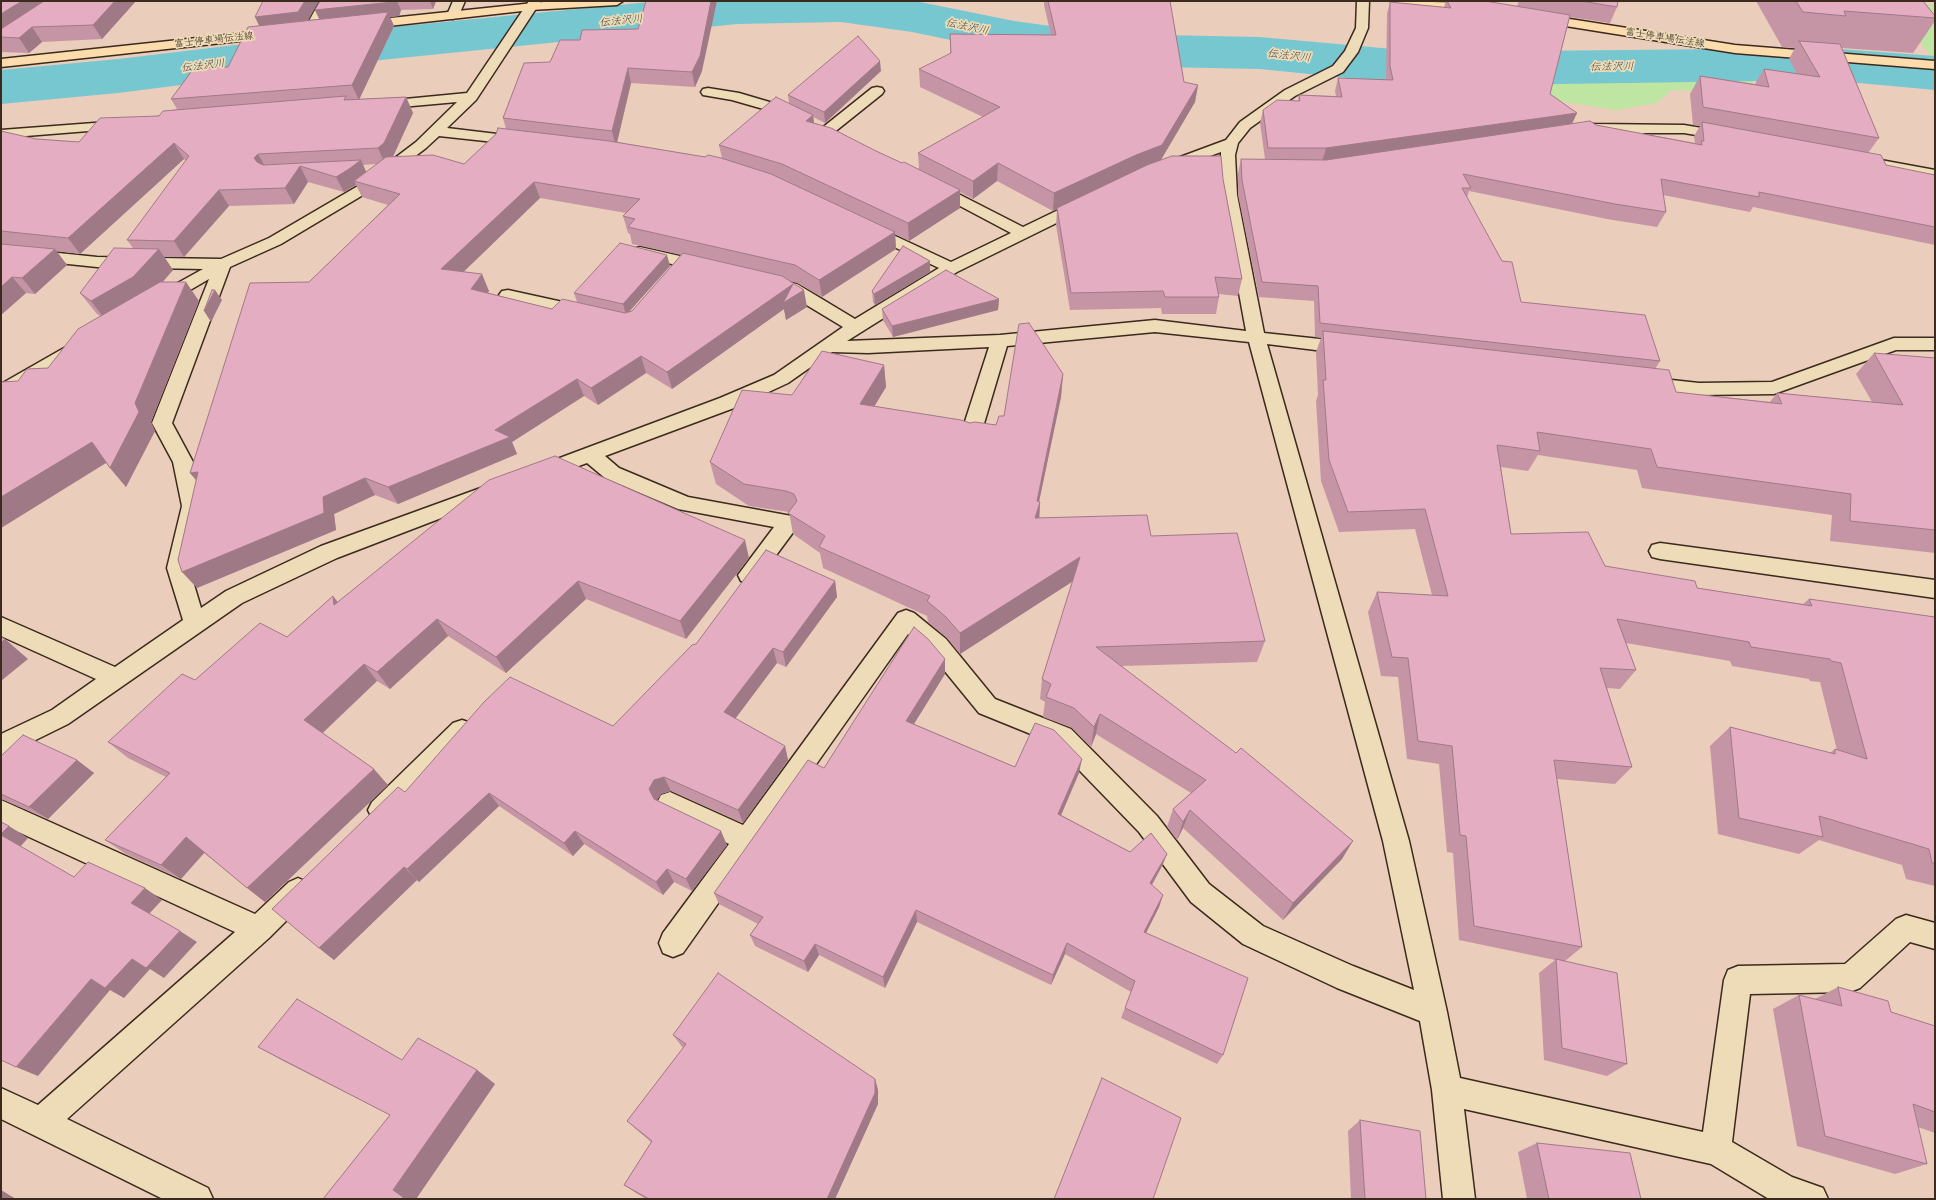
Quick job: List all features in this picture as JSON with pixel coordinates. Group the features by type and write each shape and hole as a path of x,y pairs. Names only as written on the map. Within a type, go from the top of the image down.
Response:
{"main road":[{"path":"349,26 453,15 617,1"},
{"path":"1397,1 1440,6 1482,5"},
{"name":"富士停車場伝法線","path":"1525,16 1736,49 1935,65"},
{"name":"富士停車場伝法線","path":"1,63 325,28"}],"street":[{"path":"310,30 326,1"},
{"path":"453,15 459,1"},
{"path":"1363,1 1362,28 1351,52 1338,69 1290,93 1277,102 1245,125 1232,143 1228,155 1235,167 1229,195 1256,337 1396,841 1433,1012 1447,1090 1459,1199"},
{"path":"149,306 223,264 275,241 363,189 436,131 471,97 530,8"},
{"path":"817,126 877,91"},
{"path":"708,92 734,96 788,111 841,138"},
{"path":"368,106 471,97"},
{"path":"1,134 136,124"},
{"path":"1570,131 1594,128 1684,129 1738,138"},
{"path":"436,131 537,142"},
{"path":"1153,172 1232,143"},
{"path":"1845,158 1935,174"},
{"path":"365,170 388,169"},
{"path":"918,178 1023,233"},
{"path":"1,746 60,717 234,597 329,552 727,403 781,379 855,327 951,268 1098,197"},
{"path":"855,223 951,268"},
{"path":"627,248 680,268 723,271"},
{"path":"1,252 97,262 223,264"},
{"path":"195,623 178,568 192,506 183,462 162,423 223,264"},
{"path":"761,281 791,288 855,327"},
{"path":"508,295 600,316"},
{"path":"827,346 868,347 1000,340 1155,326 1367,350"},
{"path":"970,437 1000,340"},
{"path":"1,392 88,342"},
{"path":"1628,381 1699,389 1774,388 1894,344 1935,344"},
{"path":"590,454 612,473 685,504 790,522 738,590"},
{"path":"1660,551 1935,589"},
{"path":"673,942 906,619 938,646 987,706 1062,736 1148,824 1200,893 1253,935 1347,978 1433,1012"},
{"path":"1,626 117,678"},
{"path":"362,829 481,712"},
{"path":"670,803 747,840"},
{"path":"1,812 259,929"},
{"path":"40,1123 259,929 316,873"},
{"path":"1716,1150 1738,980 1850,978 1906,928 1935,936"},
{"path":"1447,1090 1716,1150 1785,1191 1812,1199"},
{"path":"1,1103 197,1199"}],"green space":[{"path":"1889,1 1935,5 1935,59 1933,59"},
{"path":"1656,55 1748,66 1754,87 1735,93 1672,90 1657,103 1616,110 1554,100 1518,84 1532,64"}],"building":[{"path":"1,1 22,1 1,14"},
{"path":"44,1 115,1 93,25 32,27 19,38 1,37 1,29"},
{"path":"263,1 305,1 298,12 255,17"},
{"path":"320,1 394,1 315,10"},
{"path":"646,1 711,1 700,56 692,72 628,68 612,131 503,118 524,63 550,62 560,40 580,40 582,30 638,29"},
{"path":"1048,1 1170,1 1184,82 1198,85 1162,145 1136,155 1054,193 998,163 973,181 918,153 1000,107 919,69 951,53 950,34 1056,35"},
{"path":"1447,1 1485,1 1570,15 1550,94 1577,113 1326,148 1268,148 1263,110 1277,100 1300,101 1299,95 1342,97 1338,78 1393,80 1390,66 1390,2 1451,8"},
{"path":"1581,1 1618,1 1617,7"},
{"path":"1796,1 1923,1 1935,18 1844,11 1846,16 1803,12"},
{"path":"388,12 352,85 171,99 194,68 228,67 248,27"},
{"path":"858,36 880,61 824,112 788,95"},
{"path":"1799,41 1840,44 1879,138 1703,107 1700,76 1769,87 1764,69 1820,77"},
{"path":"346,96 344,100 406,97 384,143 378,148 258,154 254,158 257,162 263,165 361,160 336,177 300,166 285,188 219,190 174,241 127,240 189,156 174,143 68,238 1,231 1,131 36,139 79,142 100,118 159,116 163,111"},
{"path":"776,97 813,115 806,121 831,128 874,150 902,163 904,162 960,190 908,223 782,164 719,145"},
{"path":"1590,121 1596,125 1702,145 1701,141 1704,141 1702,122 1881,155 1886,165 1935,175 1935,227 1759,192 1759,197 1661,179 1666,212 1615,204 1463,174 1471,188 1462,188 1502,261 1512,262 1521,302 1645,315 1660,361 1320,323 1318,286 1262,282 1242,180 1241,159 1326,160"},
{"path":"498,128 609,141 705,157 708,155 721,158 771,174 895,232 819,280 795,265 628,227 635,219 623,216 640,199 534,182 441,269 482,274 471,289 552,309 562,299 625,313 632,311 683,253 782,276 804,290 783,303 793,284 667,372 641,356 591,388 577,379 495,430 510,437 388,487 365,478 323,497 324,513 182,572 178,560 198,472 190,473 250,283 309,282 400,194 354,181 386,157 433,155 464,164 496,134"},
{"path":"1172,156 1221,156 1223,179 1242,279 1215,277 1219,297 1165,297 1163,291 1071,293 1057,208 1147,165"},
{"path":"620,243 667,255 623,304 574,293"},
{"path":"1,244 55,249 22,278 12,277 1,287"},
{"path":"903,246 930,261 874,294 872,291"},
{"path":"114,248 159,249 133,277 91,301 80,293"},
{"path":"946,270 999,299 892,326 882,309"},
{"path":"160,282 186,282 135,403 139,412 110,468 92,442 1,497 1,382 18,381 27,369 48,368 78,329"},
{"path":"212,290 215,290 204,311"},
{"path":"1029,323 1063,374 1037,501 1040,502 1035,518 1147,515 1151,536 1237,533 1265,641 1096,647 1236,753 1241,748 1353,841 1293,903 1190,810 1183,822 1173,809 1206,780 1100,714 1094,727 1074,708 1046,697 1051,684 1042,679 1080,557 960,633 946,617 927,601 930,596 819,547 825,536 788,513 797,501 794,494 786,491 744,484 710,462 742,390 792,395 822,351 884,365 860,404 961,420 970,423 975,422 996,425 999,416 1004,416 1019,324"},
{"path":"1323,331 1669,370 1676,392 1782,404 1777,393 1903,405 1874,353 1935,358 1935,530 1850,521 1851,494 1657,467 1651,449 1537,432 1540,451 1497,445 1511,534 1588,532 1605,566 1695,581 1697,588 1812,606 1809,599 1935,617 1935,863 1932,863 1929,849 1819,816 1823,837 1739,818 1730,727 1835,754 1835,749 1867,759 1841,663 1831,661 1830,659 1751,647 1749,642 1617,619 1636,670 1600,668 1632,767 1554,760 1582,947 1474,926 1466,836 1460,835 1452,746 1418,741 1408,658 1392,657 1377,592 1448,596 1425,509 1348,512 1329,460 1323,380 1326,380"},
{"path":"555,456 745,540 680,621 578,581 496,657 437,619 377,672 364,664 304,720 374,769 247,888 186,837 161,865 105,840 170,773 108,742 182,674 195,680 260,623 287,637 333,596 334,605 489,480"},
{"path":"766,550 835,581 783,652 773,648 724,712 785,746 738,810 664,777 654,780 649,789 654,799 721,831 686,879 667,869 656,882 575,831 564,843 489,793 407,869 404,867 319,948 272,909 398,787 405,792 484,702 510,677 613,726 692,645 696,644"},
{"path":"914,627 928,639 945,659 906,721 1015,767 1035,723 1054,730 1082,759 1058,814 1130,852 1151,833 1167,854 1150,883 1163,895 1144,932 1248,978 1223,1055 1125,1008 1135,981 1067,943 1053,975 916,910 883,977 815,944 804,961 750,935 763,917 714,893 808,760 824,768"},
{"path":"1,637 5,639 1,643"},
{"path":"23,735 77,760 29,807 1,794 1,756"},
{"path":"1,822 9,826 1,834"},
{"path":"1,835 74,877 88,862 145,888 131,903 180,931 146,968 132,959 105,988 91,979 16,1067 1,1060"},
{"path":"1556,959 1617,973 1627,1064 1562,1048"},
{"path":"718,973 875,1079 875,1093 827,1199 649,1199 624,1185 652,1141 627,1121 686,1044 673,1035"},
{"path":"1838,987 1888,1001 1891,1012 1935,1026 1935,1112 1913,1104 1927,1164 1825,1136 1799,995 1842,1006"},
{"path":"297,999 402,1060 418,1038 477,1070 393,1190 403,1197 402,1199 323,1199 390,1115 258,1047"},
{"path":"1102,1078 1181,1118 1153,1199 1054,1199"},
{"path":"1360,1120 1420,1131 1426,1199 1365,1199"},
{"path":"1537,1143 1630,1153 1641,1199 1549,1199"}],"waterway":[{"name":"伝法沢川","path":"1,87 118,76 361,46 737,9 841,7 912,16 1014,37 1110,50 1260,53 1426,69 1826,64 1935,73"}]}
